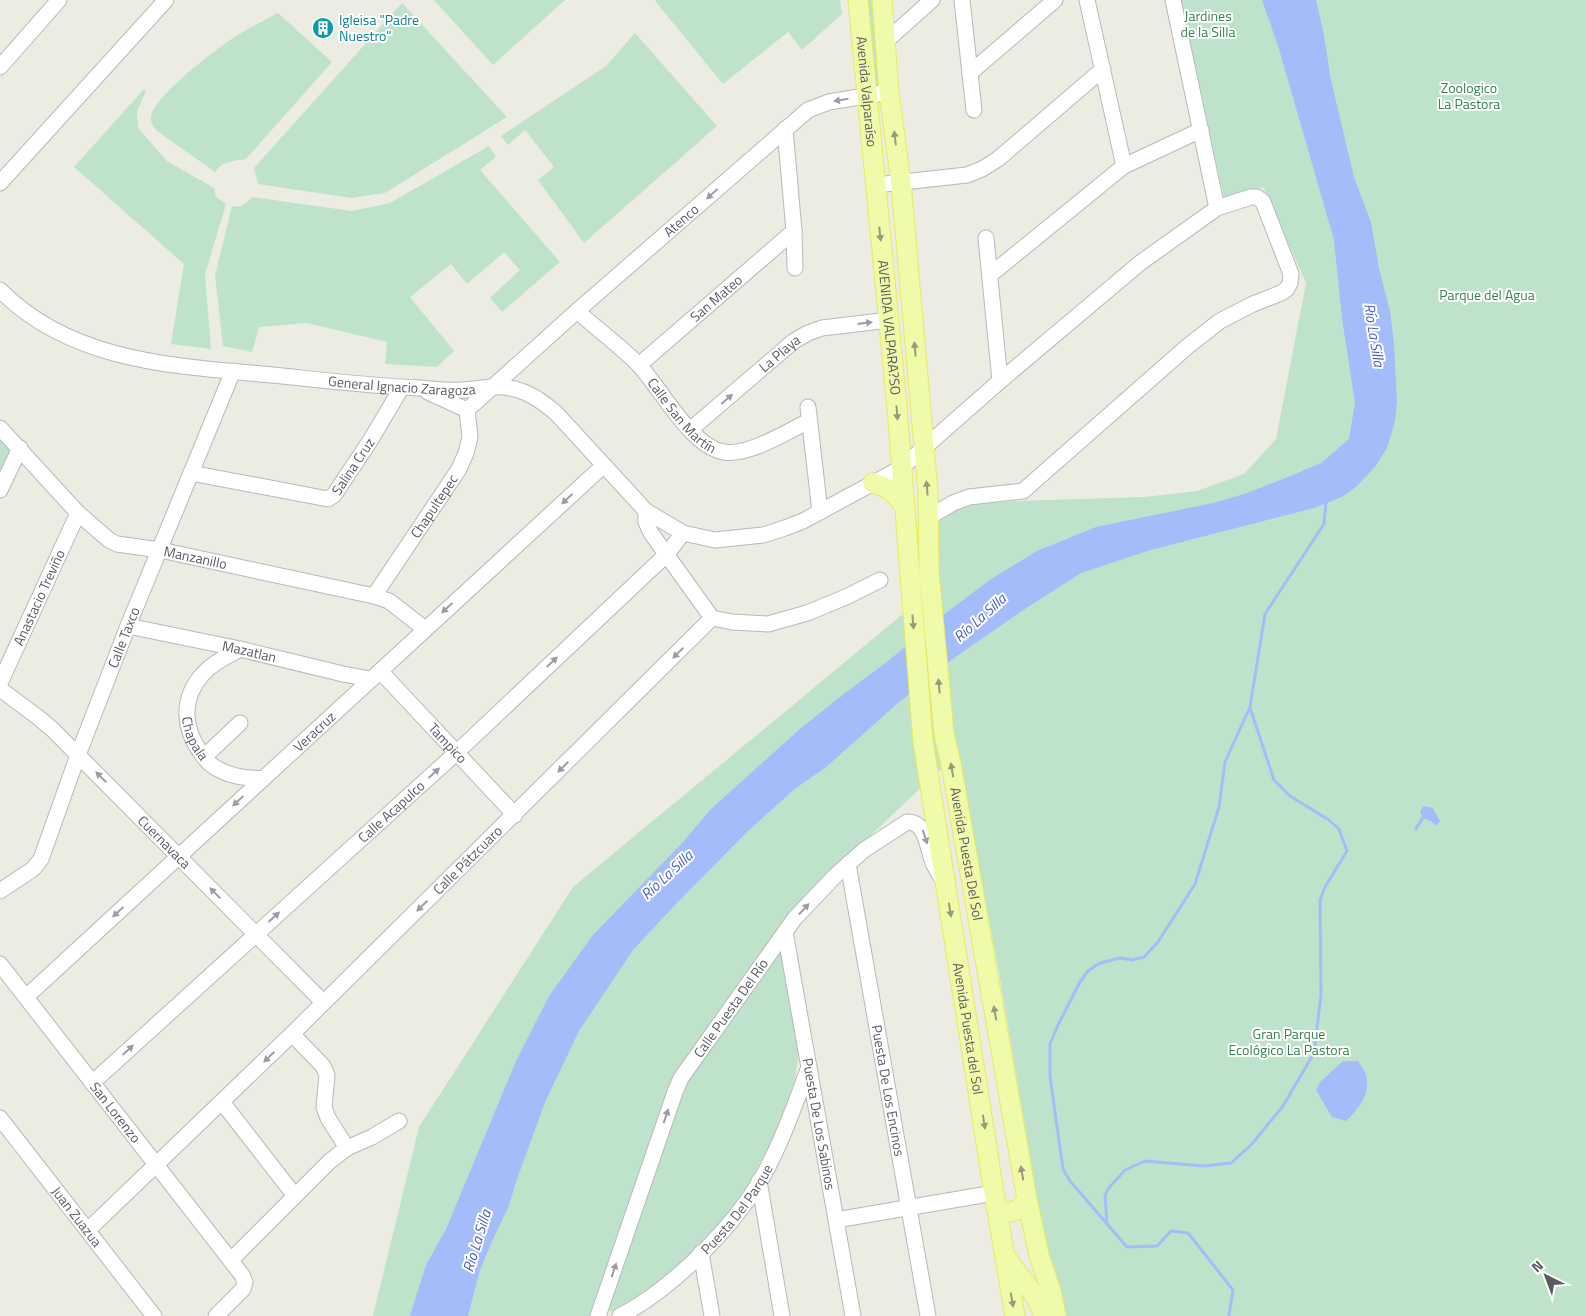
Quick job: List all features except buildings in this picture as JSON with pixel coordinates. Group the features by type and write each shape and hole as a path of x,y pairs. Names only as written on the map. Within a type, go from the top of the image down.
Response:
{"main road":[{"name":"Avenida Valparaíso","path":"858,0 876,185"},
{"name":"Avenida Valparaíso","path":"882,0 889,92 901,183"},
{"name":"AVENIDA VALPARA?SO","path":"901,183 923,450"},
{"name":"AVENIDA VALPARA?SO","path":"876,185 901,468"},
{"name":"Avenida Puesta Del Sol","path":"923,450 929,517 929,572 944,734 951,764 1027,1199 1039,1256"},
{"path":"901,468 903,504"},
{"path":"873,483 885,486 893,491 903,504"},
{"name":"Avenida Puesta del Sol","path":"903,504 922,741 1015,1316"},
{"path":"988,1151 999,1145 1010,1145 1018,1148"},
{"path":"996,1201 1004,1212 1015,1211 1027,1199"},
{"path":"1004,1256 1036,1307 1044,1316"},
{"path":"1036,1307 1039,1256"},
{"path":"1039,1256 1051,1291 1056,1316"}],"street":[{"path":"0,67 60,0"},
{"path":"1,181 166,0"},
{"path":"884,42 932,0"},
{"path":"962,0 974,110"},
{"path":"970,73 1055,0"},
{"path":"1087,0 1124,166"},
{"path":"1173,0 1217,208"},
{"path":"876,185 967,175 982,169 998,159 1103,69"},
{"name":"Atenco","path":"493,387 577,311 808,110 829,102 889,92"},
{"path":"785,129 794,231 795,268"},
{"path":"990,275 1124,166 1201,130"},
{"path":"646,510 683,533 715,540 763,535 785,528 820,512 901,468 1000,380 1140,263 1217,208 1251,197 1263,202 1290,274 1290,283 1287,289 1281,294 1253,304 1220,321 1188,346 1023,491 970,497 953,503 929,517"},
{"name":"San Mateo","path":"639,364 794,231"},
{"path":"986,238 1000,380"},
{"name":"General Ignacio Zaragoza","path":"0,290 37,320 66,336 122,356 172,365 402,387 461,390 493,387 514,388 527,392 541,400 556,413 603,466 646,510 648,528 712,618"},
{"name":"Calle San Martín","path":"577,311 639,364 690,430 702,442 715,450 735,452 756,447 808,414 820,512"},
{"name":"La Playa","path":"690,430 794,341 808,333 822,328 889,320"},
{"name":"Calle Taxco","path":"0,891 25,875 39,862 128,626 233,371"},
{"name":"Salina Cruz","path":"191,474 328,499 334,495 370,441 402,387"},
{"path":"420,388 467,410 493,387"},
{"name":"Chapultepec","path":"374,596 459,469 470,437 467,410"},
{"name":"Manzanillo","path":"0,428 78,513 109,540 117,544 160,550 374,596 390,601 425,629"},
{"path":"0,490 20,448"},
{"name":"Veracruz","path":"26,998 603,466"},
{"name":"Anastacio Treviño","path":"0,683 78,513"},
{"name":"Calle Acapulco","path":"92,1083 456,753 667,554 683,533"},
{"path":"712,618 732,622 768,624 807,613 880,580"},
{"name":"Calle Pátzcuaro","path":"88,1230 292,1034 712,618"},
{"name":"Mazatlan","path":"128,626 240,649 342,674 375,675"},
{"name":"Chapala","path":"240,649 212,665 200,676 192,690 187,708 188,729 195,745 215,768 230,775 263,778"},
{"name":"Tampico","path":"375,675 456,753 515,815"},
{"name":"Cuernavaca","path":"0,689 39,718 78,755 323,1002"},
{"path":"204,756 240,724"},
{"name":"Calle Puesta Del Río","path":"598,1316 678,1084 795,918 848,864 903,823 912,821 922,828 933,864 946,884"},
{"name":"Puesta De Los Encinos","path":"848,864 928,1316"},
{"name":"Puesta De Los Sabinos","path":"785,932 853,1316"},
{"name":"San Lorenzo","path":"0,964 232,1260 244,1279 245,1286 216,1316"},
{"path":"292,1034 324,1066 327,1075 324,1107 328,1118 347,1148"},
{"name":"Puesta Del Parque","path":"620,1316 644,1308 732,1220 759,1181 780,1140 809,1067"},
{"path":"222,1102 295,1196"},
{"name":"Juan Zuazua","path":"0,1118 154,1316"},
{"path":"232,1260 330,1161 347,1148 372,1137 399,1121"},
{"path":"759,1181 782,1316"},
{"path":"836,1220 909,1207 996,1201"},
{"path":"701,1253 712,1316"}],"green space":[{"path":"434,0 565,0 493,65"},
{"path":"656,0 840,0 842,14 802,50 788,32 723,84"},
{"path":"860,0 874,0 883,86 874,90"},
{"name":"Gran Parque Ecológico La Pastora","path":"1181,0 1586,0 1586,1316 1062,1316 1036,1193 999,973 958,753 805,897 678,1081 592,1316 373,1316 419,1127 573,887 903,614 940,590 935,522 963,505 1015,501 1145,497 1197,491 1244,474 1276,439 1306,283 1263,187 1225,202"},
{"path":"402,3 507,117 385,193 351,198 258,184 254,168"},
{"path":"278,13 332,62 246,159 225,164 215,172 157,131 151,121 153,112 169,90 208,56 239,34"},
{"path":"635,33 717,126 584,243 538,180 554,167 525,130 508,145 501,136 606,66"},
{"path":"144,89 146,91 137,111 138,128 167,161 214,188 216,197 226,204 205,275 211,349 171,344 184,264 74,167"},
{"path":"489,146 496,157 480,170 560,262 502,312 490,298 520,270 504,252 467,284 451,264 410,297 454,351 437,367 385,364 387,342 307,323 259,327 252,352 223,346 215,276 232,206 241,206 253,197 352,211 390,203"},
{"path":"0,440 10,450 0,473"},
{"path":"776,953 783,954 799,1053 795,1079 778,1128 750,1182 722,1221 658,1283 611,1312 608,1308 684,1084"}],"water":[{"name":"Río La Silla","path":"1262,0 1316,0 1331,80 1354,177 1371,222 1379,268 1390,311 1397,401 1395,421 1387,448 1375,467 1356,487 1342,497 1314,508 1151,550 1081,573 947,663 897,704 825,768 796,788 748,831 633,950 579,1031 546,1100 508,1208 480,1270 468,1316 410,1316 426,1265 446,1229 516,1061 549,996 593,935 683,842 711,809 801,728 887,662 942,616 991,579 1037,551 1096,527 1213,503 1244,494 1321,463 1349,439 1355,403 1342,319 1334,240 1279,49"},
{"path":"1423,806 1433,808 1440,821 1436,826 1431,821 1424,819 1416,831 1414,829 1422,816 1420,811"},
{"path":"1343,1061 1358,1061 1365,1073 1367,1082 1363,1100 1346,1121 1332,1117 1316,1090 1320,1082"}],"waterway":[{"path":"1229,1316 1233,1290 1188,1233 1171,1231 1157,1246 1127,1247 1070,1181 1063,1169 1050,1076 1050,1044 1080,982 1088,971 1098,964 1108,961 1120,958 1132,960 1144,957 1158,942 1195,884 1219,807 1225,762 1250,707 1265,614 1324,524 1326,501"},
{"path":"1107,1223 1105,1196 1108,1189 1125,1170 1145,1161 1204,1166 1231,1163 1251,1145 1283,1106 1314,1053 1321,995 1320,900 1325,887 1347,851 1339,829 1329,820 1290,796 1274,780 1250,708"}],"place":[{"name":"Igleisa \"Padre Nuestro\"","path":"323,28"}],"park label":[{"name":"Jardines de la Silla","path":"1208,24"},
{"name":"Zoologico La Pastora","path":"1469,96"},
{"name":"Parque del Agua","path":"1487,295"}]}
